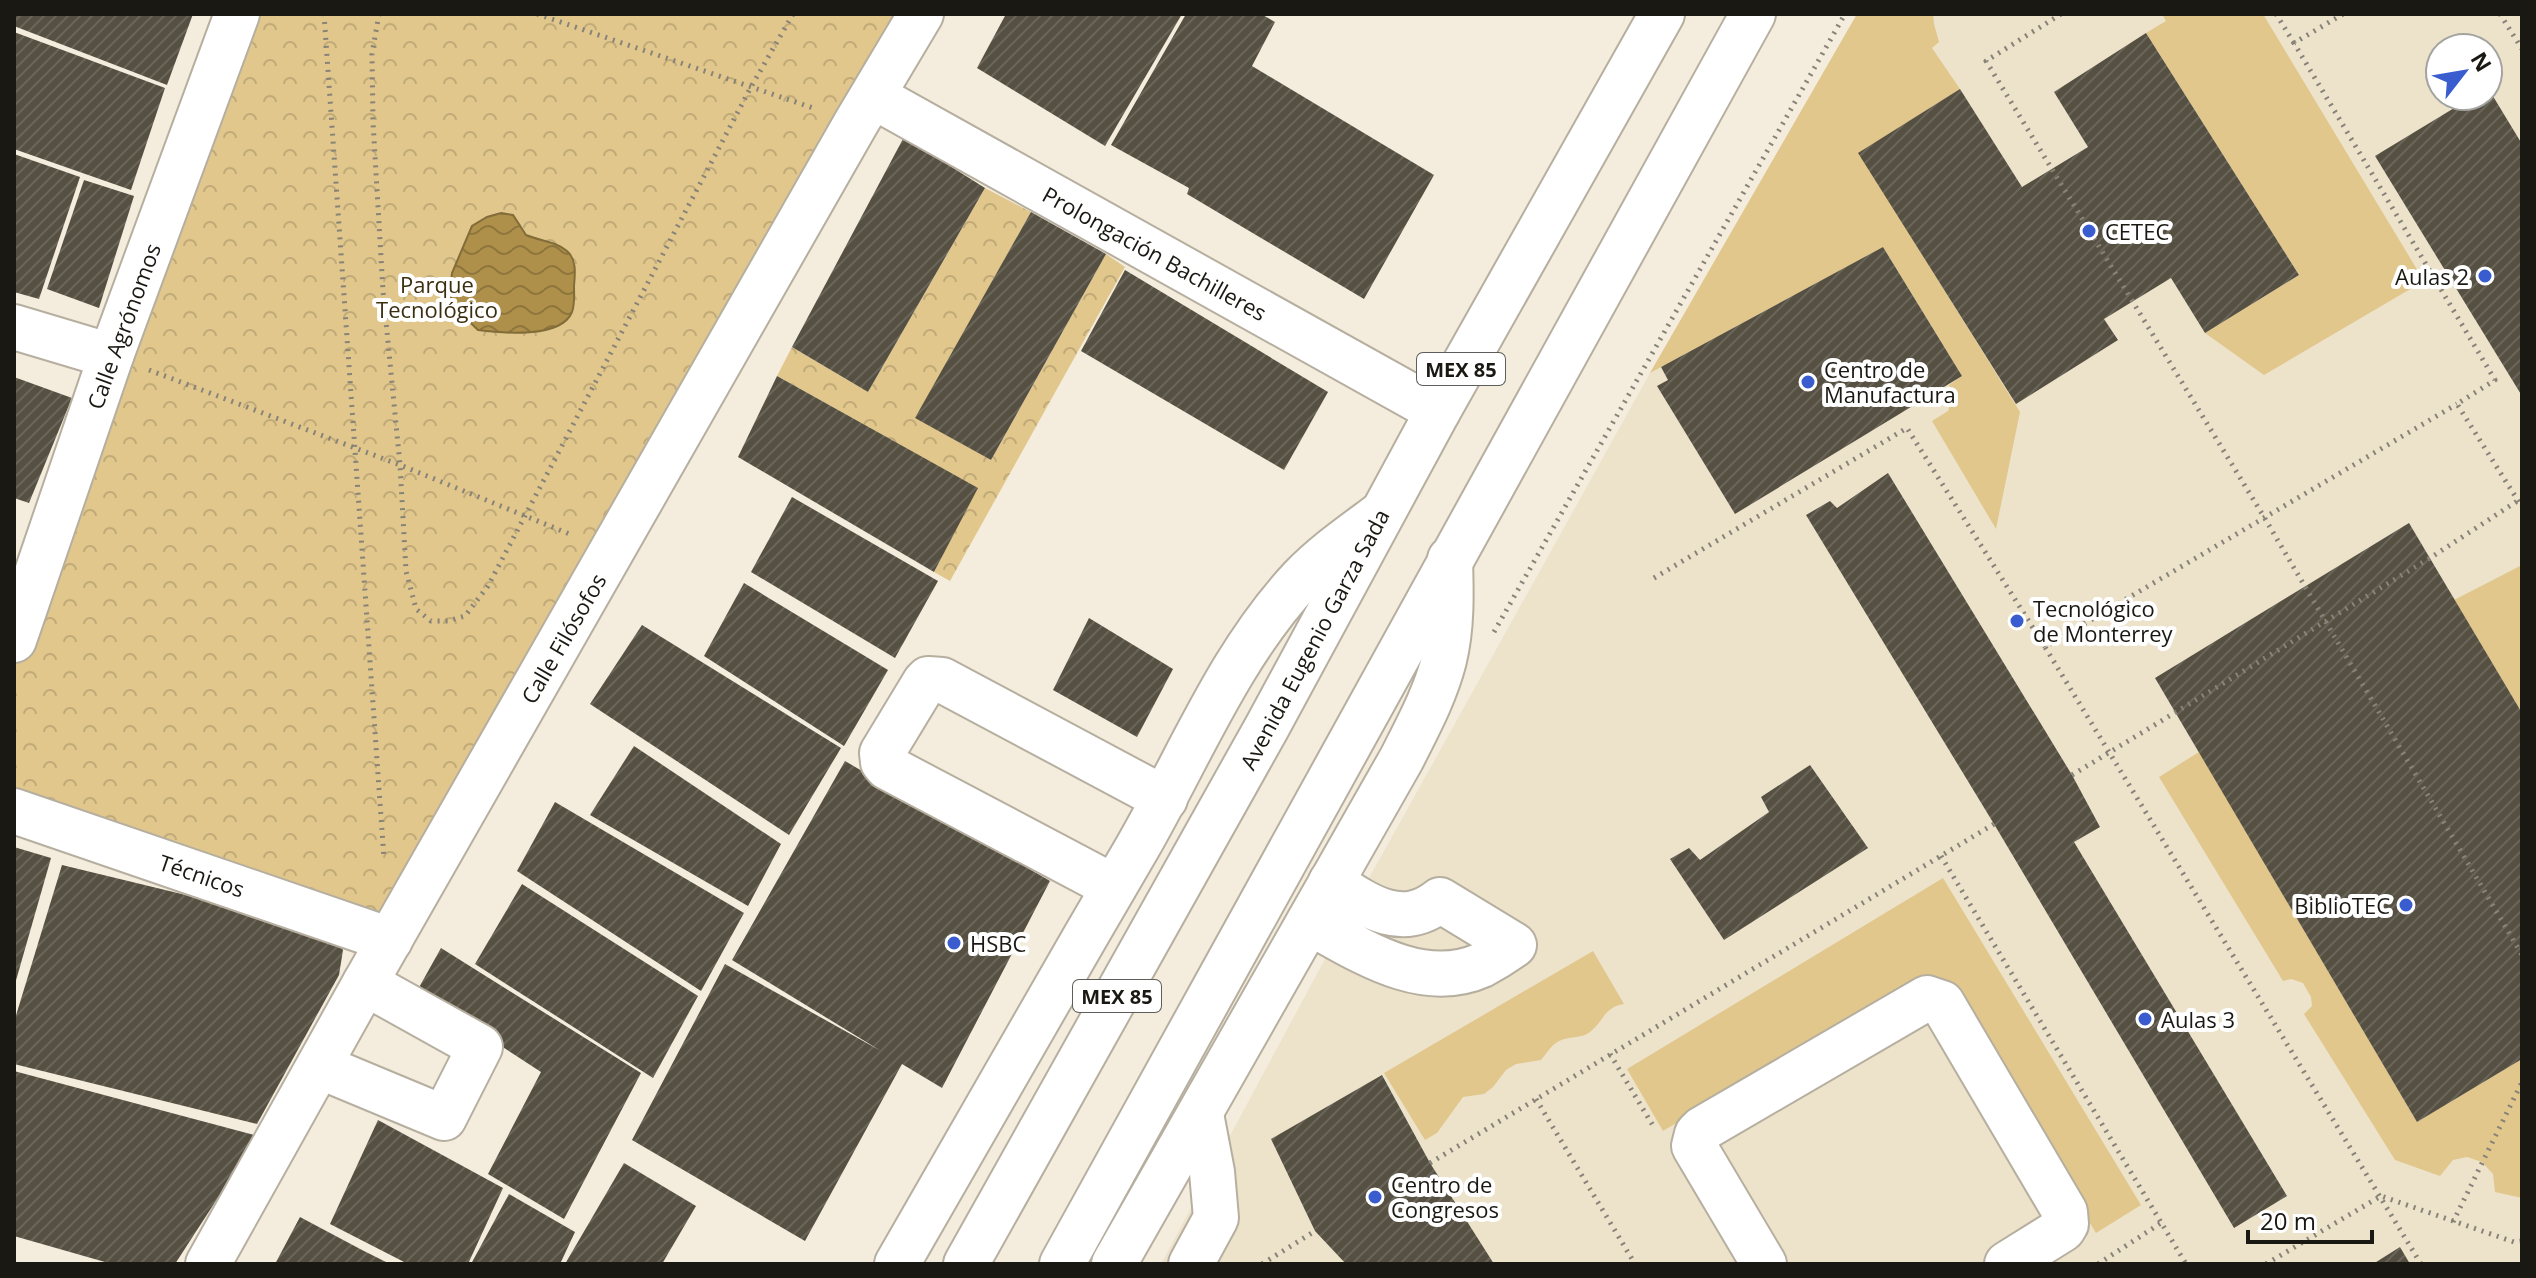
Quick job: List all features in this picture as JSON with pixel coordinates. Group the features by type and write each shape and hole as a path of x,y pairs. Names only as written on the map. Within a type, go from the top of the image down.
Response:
{"main road":[{"name":"Calle Agrónomos","path":"14,640 111,356 237,14"},
{"name":"Calle Filósofos","path":"208,1264 365,983 921,14"},
{"name":"Avenida Eugenio Garza Sada","path":"966,1264 1267,727 1438,411 1662,14"},
{"path":"1062,1264 1336,773 1450,559 1754,16"},
{"name":"Prolongación Bachilleres","path":"864,110 1438,411"},
{"path":"14,327 111,356"},
{"path":"897,1264 1165,799 1229,679 1269,616 1303,577 1381,514"},
{"path":"1114,1264 1402,758 1431,699 1449,629 1450,559"},
{"path":"1114,887 887,767 881,758 882,753 925,682 928,679 942,680 1165,799"},
{"name":"Técnicos","path":"14,811 390,940"},
{"path":"1309,922 1383,962 1435,973 1468,970 1514,945 1440,900 1428,910 1412,915 1396,914 1365,905 1331,882"},
{"path":"319,1066 444,1118 480,1047 365,983"},
{"path":"1764,1264 1694,1146 1697,1134 1931,997 1942,1003 2065,1212 2063,1229 2007,1264"},
{"path":"1191,1264 1216,1218 1212,1172 1201,1114"}],"path":[{"path":"324,14 384,861"},
{"path":"379,14 372,54 373,122 383,291 400,465 406,571 416,609 431,621 448,621 465,616 488,586 751,87 793,14"},
{"path":"537,14 751,87 864,110"},
{"path":"2061,14 1986,61 2264,517 2522,955"},
{"path":"2045,647 2495,380 2276,14"},
{"path":"2294,43 2343,14"},
{"path":"2500,14 2522,49"},
{"path":"111,356 400,465 613,550"},
{"path":"2072,775 2521,502 2457,404"},
{"path":"1654,578 1907,428 2045,647 2420,1261 2409,1264"},
{"path":"1430,1163 1994,824"},
{"path":"1941,856 2186,1264"},
{"path":"2453,1222 2522,1082"},
{"path":"1536,1099 1635,1264"},
{"path":"2381,1196 2514,1242 2522,1241"},
{"path":"2266,1264 2381,1196"},
{"path":"2098,1264 2161,1223"},
{"path":"1262,1264 1315,1231"}],"shaded area":[{"name":"Tecnológico de Monterrey","path":"1857,14 2522,14 2522,1264 1161,1264 1354,905 1650,373"}],"green space":[{"name":"Parque Tecnológico","path":"241,14 921,14 383,937 14,810 14,660"},
{"path":"1857,14 1933,14 1939,42 1932,48 1960,89 1859,153 2020,412 1996,529 1932,421 1948,411 1953,394 1949,385 1962,376 1883,247 1650,373"},
{"path":"2162,14 2263,14 2424,281 2264,375 2205,333 2299,275 2146,33 2166,21"},
{"path":"985,188 1031,212 916,418 991,460 1106,254 1125,267 950,581 934,572 977,488 777,376 792,347 868,392"},
{"path":"2522,565 2522,713 2454,600"},
{"path":"2199,752 2417,1122 2522,1059 2522,1198 2495,1192 2493,1174 2482,1162 2467,1157 2453,1160 2440,1176 2395,1160 2304,1014 2312,1006 2303,983 2291,979 2283,981 2159,777"},
{"path":"1943,878 2141,1205 2096,1233 1952,992 1912,982 1663,1131 1627,1069"},
{"path":"1593,951 1624,1004 1608,1011 1586,1034 1556,1043 1541,1060 1516,1064 1506,1070 1484,1094 1463,1097 1437,1133 1425,1140 1384,1073"}],"water":[{"path":"501,213 513,215 526,235 567,251 574,263 573,309 566,321 556,327 530,332 478,330 452,305 452,273 472,226"}],"building":[{"path":"14,14 193,14 167,85 14,26"},
{"path":"1006,14 1182,14 1105,146 977,68"},
{"path":"1186,14 1261,14 1275,22 1252,66 1434,175 1364,299 1187,194 1189,188 1111,145"},
{"path":"14,32 165,88 131,190 14,149"},
{"name":"CETEC","path":"2146,33 2299,275 2205,333 2171,278 2104,319 2118,340 2016,404 1858,153 1960,89 2022,187 2088,147 2054,92"},
{"name":"Aulas 2","path":"2448,112 2503,112 2522,144 2522,396 2375,156"},
{"path":"904,137 985,188 868,392 792,347"},
{"path":"14,154 80,177 39,299 14,292"},
{"path":"84,180 134,196 99,308 47,289"},
{"path":"1031,212 1106,254 991,460 915,418"},
{"name":"Centro de Manufactura","path":"1883,247 1962,376 1735,514 1657,386 1668,380 1661,367"},
{"path":"1125,270 1328,392 1284,470 1081,351"},
{"path":"777,376 978,488 934,572 738,457"},
{"path":"14,377 72,398 29,503 14,498"},
{"name":"Aulas 3","path":"1888,473 2072,775 2100,827 2074,842 2287,1196 2234,1228 1806,515 1830,501 1837,508"},
{"path":"792,497 938,581 895,658 751,572"},
{"name":"BiblioTEC","path":"2409,523 2522,713 2522,1059 2417,1122 2155,678"},
{"path":"744,583 888,670 844,746 704,656"},
{"path":"1089,618 1173,669 1137,737 1053,690"},
{"path":"642,625 841,748 789,835 590,704"},
{"path":"634,746 781,844 748,906 590,815"},
{"path":"845,761 1050,881 942,1088 902,1064 805,1241 632,1140 725,964 881,1051 732,960"},
{"path":"1810,765 1868,848 1724,940 1670,859 1689,848 1700,860 1769,812 1761,797"},
{"path":"555,802 744,913 701,991 517,871"},
{"path":"14,847 51,858 15,984 14,984"},
{"path":"62,865 326,929 343,950 339,975 257,1124 14,1064 14,1022"},
{"path":"522,884 698,996 653,1078 475,964"},
{"path":"441,948 641,1073 564,1219 488,1174 541,1072 417,991"},
{"path":"14,1071 258,1136 175,1264 112,1264 14,1236"},
{"name":"Centro de Congresos","path":"1382,1075 1430,1163 1494,1264 1346,1264 1315,1231 1271,1139"},
{"path":"378,1120 503,1188 468,1264 408,1264 330,1224"},
{"path":"624,1163 696,1206 662,1264 565,1264"},
{"path":"509,1194 575,1232 560,1264 471,1264"},
{"path":"300,1217 362,1250 390,1264 275,1264"},
{"path":"2400,1247 2410,1264 2373,1264"}],"place":[{"name":"CETEC","path":"2089,231"},
{"name":"Aulas 2","path":"2485,276"},
{"name":"Centro de Manufactura","path":"1808,382"},
{"name":"Tecnológico de Monterrey","path":"2017,621"},
{"name":"BiblioTEC","path":"2406,905"},
{"name":"HSBC","path":"954,943"},
{"name":"Aulas 3","path":"2145,1019"},
{"name":"Centro de Congresos","path":"1375,1197"}]}
